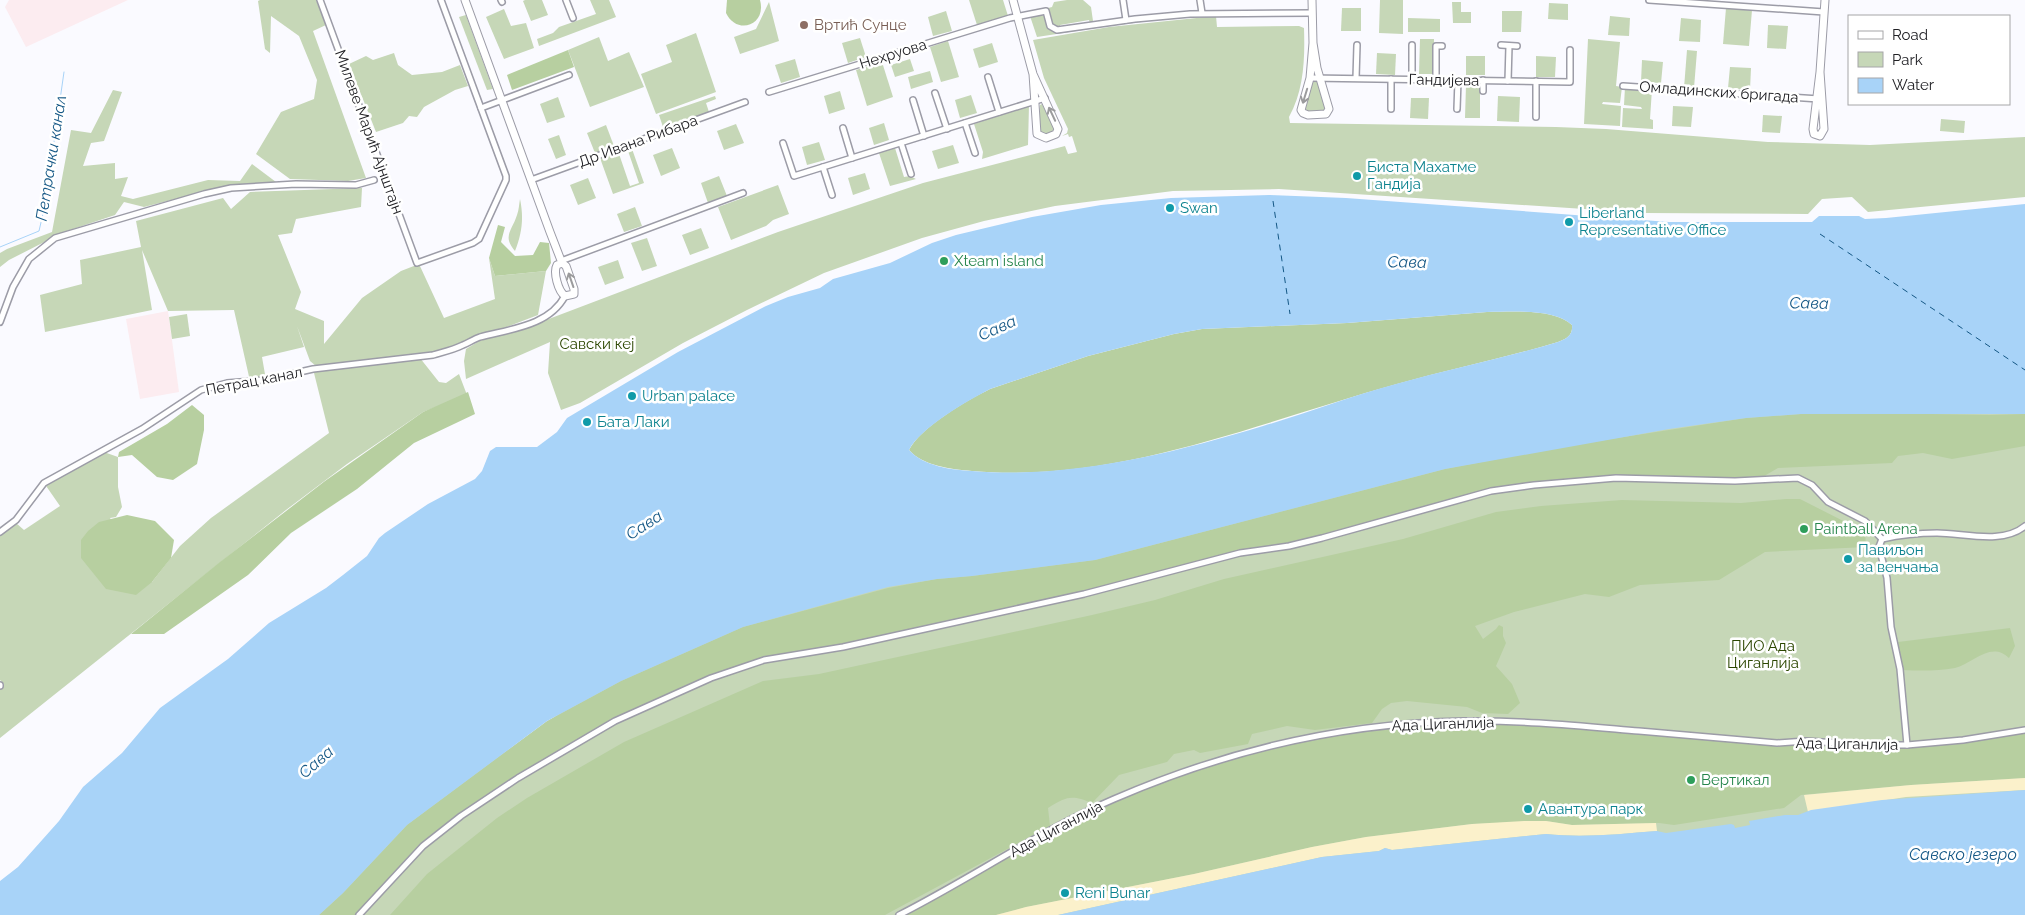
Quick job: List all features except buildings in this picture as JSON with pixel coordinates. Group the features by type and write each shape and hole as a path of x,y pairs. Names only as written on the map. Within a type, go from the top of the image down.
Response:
{"street":[{"name":"Милеве Марић Ајнштајн","path":"320,0 418,263 476,241 481,236 505,184 506,176 481,108"},
{"path":"441,0 481,108 569,75"},
{"path":"465,0 561,262 566,266 574,289 572,296 564,296 560,290 555,269 561,262 743,193"},
{"path":"566,0 573,18"},
{"path":"1013,0 1033,74 1037,134 1046,138 1056,134 1058,129 1033,74"},
{"path":"1123,0 1126,20"},
{"path":"1200,0 1202,14 1312,13"},
{"path":"1312,0 1313,43 1310,78 1301,110 1308,115 1326,114 1329,109 1319,78 1313,43"},
{"path":"1650,0 1824,12"},
{"name":"Омладинских бригада","path":"1623,86 1819,99 1825,0"},
{"name":"Нехруова","path":"769,92 1018,16 1046,11 1050,26 1057,30 1126,20 1202,14"},
{"path":"1356,78 1357,45"},
{"path":"1412,45 1412,79"},
{"path":"1436,80 1436,46 1442,46"},
{"path":"1501,46 1517,46"},
{"path":"1508,46 1508,81"},
{"name":"Гандијева","path":"1310,78 1570,82 1570,50"},
{"path":"988,77 999,112"},
{"path":"1391,109 1392,79"},
{"path":"1457,109 1458,80"},
{"path":"1483,80 1483,91"},
{"path":"1536,81 1536,117"},
{"path":"935,93 947,128"},
{"path":"783,143 794,176 1045,98"},
{"path":"913,100 924,136"},
{"name":"Др Ивана Рибара","path":"531,180 744,102"},
{"path":"965,122 975,153"},
{"path":"843,128 852,158"},
{"path":"901,143 911,174"},
{"path":"824,167 832,195"},
{"path":"0,322 13,287 29,260 55,238 230,188 296,184 356,184 374,180"},
{"name":"Петрац канал","path":"0,532 16,520 44,484 142,429 201,390 227,383 264,380 336,366 420,358 478,338 505,332 538,321 555,310 564,296"},
{"path":"359,915 423,846 461,816 518,778 615,721 711,678 764,660 843,647 1084,594 1240,553 1289,546 1314,540 1491,491 1534,485 1616,478 1735,481 1798,478 1806,480 1828,502 1865,521 1882,539"},
{"path":"1882,539 1938,533 1996,536 2010,534 2025,526"},
{"path":"1882,539 1879,547 1887,578 1890,626 1899,663 1907,745"},
{"name":"Ада Циганлија","path":"899,915 987,867 1068,819 1117,797 1201,765 1270,744 1324,735 1420,723 1521,722 1777,743 1806,741 1907,745 1963,740 2025,730"}],"shaded area":[{"path":"9,0 128,0 26,47 5,7"},
{"path":"168,311 179,392 140,399 126,319"}],"green space":[{"path":"316,0 326,25 313,31 366,178 348,181 290,179 256,154 281,112 314,99 317,80 299,36 271,16 270,53 265,49 258,1"},
{"path":"542,0 548,15 531,21 523,1"},
{"path":"590,0 609,0 616,17 539,46 537,39 553,33 559,27 596,14"},
{"path":"727,0 760,0 761,9 759,16 750,24 743,26 737,24 726,13"},
{"path":"969,0 1003,0 1008,16 977,25"},
{"path":"1083,0 1091,7 1093,21 1090,23 1089,20 1060,25 1060,28 1054,26 1050,21 1048,8 1052,7 1054,2"},
{"path":"1380,0 1403,0 1403,34 1379,33"},
{"path":"769,2 779,41 740,54 734,37 756,29"},
{"path":"1452,2 1461,2 1461,12 1471,12 1471,23 1453,23"},
{"path":"1549,3 1568,4 1568,20 1548,19"},
{"path":"1342,8 1361,8 1361,31 1341,31"},
{"path":"1726,8 1752,10 1749,46 1723,44"},
{"path":"504,9 511,26 526,23 534,48 504,59 486,17"},
{"path":"946,11 952,31 933,36 928,17"},
{"path":"1502,11 1522,11 1521,32 1502,32"},
{"path":"1040,14 1045,17 1049,29 1056,33 1131,22 1191,16 1037,37 1030,16"},
{"path":"466,15 493,89 487,90 459,17"},
{"name":"Савски кеј","path":"1216,16 1217,27 1299,26 1304,28 1301,85 1289,117 1290,123 1556,127 1606,129 1768,142 1870,145 2025,137 2025,197 1868,212 1852,197 1822,199 1808,214 1645,213 1279,189 1173,191 1055,206 984,221 922,238 824,273 683,343 580,403 561,410 548,373 550,342 466,379 464,361 466,349 481,340 525,328 778,232 923,183 1065,146 1068,154 1077,152 1072,136 1069,137 1068,134 1062,136 1067,133 1068,129 1044,78 1033,40 1109,27"},
{"path":"1610,16 1630,18 1629,36 1608,35"},
{"path":"1408,18 1440,19 1440,32 1408,32"},
{"path":"1681,18 1701,20 1700,42 1679,41"},
{"path":"1768,25 1788,26 1786,49 1767,48"},
{"path":"696,33 716,92 656,114 641,74 672,62 666,45"},
{"path":"599,37 608,61 629,52 644,87 590,107 568,50"},
{"path":"860,38 866,57 848,63 842,43"},
{"path":"1420,39 1434,39 1433,74 1419,74"},
{"path":"1588,39 1620,42 1616,86 1622,87 1620,103 1603,102 1602,104 1621,106 1620,126 1584,124"},
{"path":"948,41 959,77 941,82 930,47"},
{"path":"992,43 998,62 979,68 973,49"},
{"path":"568,50 574,67 512,90 507,75"},
{"path":"1687,50 1697,51 1694,88 1684,88"},
{"path":"394,53 398,65 412,75 442,72 460,65 468,86 455,90 424,107 417,117 409,116 403,123 376,132 349,64 366,56 373,60"},
{"path":"1377,53 1396,54 1395,75 1376,74"},
{"path":"1466,56 1485,56 1485,75 1466,75"},
{"path":"1536,56 1556,57 1555,77 1536,77"},
{"path":"795,59 800,77 781,83 775,65"},
{"path":"910,59 914,71 895,77 891,65"},
{"path":"1642,60 1663,62 1661,83 1641,82"},
{"path":"882,62 893,97 867,106 856,70"},
{"path":"1730,67 1751,68 1750,90 1728,88"},
{"path":"930,71 933,82 911,89 908,77"},
{"path":"1312,81 1318,82 1326,105 1323,112 1309,112 1304,108"},
{"path":"1466,85 1480,86 1480,118 1465,118"},
{"path":"1625,87 1652,89 1650,119 1653,120 1653,129 1622,127 1623,108 1642,109 1641,107 1624,105"},
{"path":"113,90 122,92 104,141 91,143 83,166 115,163 115,179 128,177 121,196 133,199 208,180 240,181 252,164 276,182 215,189 144,207 124,202 115,215 64,232 9,260 0,267 0,253 52,232 71,130 91,133"},
{"path":"840,91 845,109 829,114 824,96"},
{"path":"971,95 977,113 960,118 955,100"},
{"path":"715,96 716,99 706,103 709,112 663,127 659,115"},
{"path":"1498,96 1520,97 1519,122 1497,121"},
{"path":"558,97 565,117 547,123 540,104"},
{"path":"1411,98 1429,98 1428,119 1410,118"},
{"path":"1042,104 1054,128 1052,132 1044,134 1038,130 1040,105"},
{"path":"1029,105 1028,145 982,159 983,152 974,124"},
{"path":"1673,106 1693,107 1691,127 1672,126"},
{"path":"1763,115 1782,116 1780,133 1762,132"},
{"path":"1941,119 1965,121 1964,133 1940,131"},
{"path":"884,123 889,140 874,145 869,128"},
{"path":"736,124 744,143 724,150 717,131"},
{"path":"606,125 614,146 595,153 587,133"},
{"path":"559,135 566,155 556,159 548,139"},
{"path":"819,142 825,160 807,165 802,147"},
{"path":"953,145 959,163 938,169 932,151"},
{"path":"631,146 644,183 613,194 600,158 618,151 630,186 639,183 627,148"},
{"path":"672,148 680,168 661,176 653,155"},
{"path":"895,148 904,177 910,176 916,179 890,186 879,153"},
{"path":"865,173 870,189 853,195 848,178"},
{"path":"719,176 727,196 708,203 701,183"},
{"path":"588,178 596,198 578,205 570,185"},
{"path":"778,185 789,214 773,220 766,226 731,240 718,207"},
{"path":"362,188 361,207 296,219 292,233 278,235 301,292 295,309 324,321 324,344 362,298 401,271 419,264 444,318 495,299 489,258 495,276 546,271 538,315 433,355 316,366 310,361 297,326 304,347 262,357 266,380 250,381 234,310 168,311 142,250 152,310 45,332 40,295 82,284 80,260 141,247 136,221 223,198 231,209 250,192"},
{"path":"520,199 522,225 515,251 509,241 509,233 518,213"},
{"path":"635,207 642,226 624,232 617,214"},
{"path":"498,225 505,227 501,242 515,256 533,255 540,242 549,243 551,263 546,271 495,276 489,258"},
{"path":"701,228 709,248 690,255 682,235"},
{"path":"647,238 657,266 642,271 631,243"},
{"path":"618,260 624,278 605,285 598,267"},
{"path":"1487,312 1544,313 1555,316 1572,325 1571,331 1567,338 1558,342 1397,384 1188,447 1134,459 1081,468 1027,473 972,471 947,468 930,463 922,460 909,450 923,432 969,400 990,389 1088,356 1174,334 1202,329 1347,323"},
{"path":"187,314 190,336 172,339 169,317"},
{"path":"420,358 439,382 446,383 459,374 467,395 423,412 347,464 286,510 0,738 0,689 4,684 0,680 0,535 16,523 24,530 60,506 44,483 101,451 118,457 118,487 122,507 116,517 110,518 152,582 180,546 211,518 329,433 313,369"},
{"name":"ПИО Ада Циганлија","path":"2025,370 2025,915 274,915 707,609 1644,404"},
{"path":"468,392 475,414 414,443 357,489 291,533 248,575 164,634 131,634 325,481 423,412"},
{"path":"192,405 204,415 204,430 197,464 173,480 157,477 132,455 118,457 119,452 167,424"},
{"path":"1801,414 2025,414 2025,446 1952,459 1923,453 1898,456 1892,463 1778,468 1759,479 1616,478 1491,491 1322,538 1267,549 1147,579 843,647 764,660 672,695 569,747 441,831 359,915 319,915 343,893 407,825 547,721 621,681 743,627 888,588 937,579 1095,560 1445,469 1566,446 1746,418"},
{"path":"1800,499 1865,532 1866,547 1765,552 1719,580 1640,585 1609,597 1585,594 1514,612 1475,626 1483,639 1499,625 1503,627 1503,636 1506,643 1496,666 1512,684 1520,703 1508,714 1482,713 1467,707 1407,701 1391,703 1382,709 1372,723 1315,730 1287,726 1252,734 1248,744 1200,753 1194,750 1174,754 1167,762 1119,775 1092,803 1070,798 1055,804 1048,808 1050,826 885,915 390,915 427,874 497,818 527,798 624,742 763,681 819,674 1092,615 1155,600 1224,579 1403,539 1496,512 1541,506 1622,500 1741,503"},
{"path":"127,515 155,521 174,540 171,558 152,582 136,595 106,589 81,558 81,540 88,531 99,522"},
{"path":"2010,628 2015,646 2009,658 1995,651 1988,652 1955,668 1903,670 1898,642"},
{"path":"1521,722 1764,742 1909,744 2025,730 2025,778 1911,785 1801,795 1784,808 1674,825 1659,823 1572,825 1546,821 1472,824 1366,837 1312,847 1194,874 1026,907 996,915 899,915 1117,797 1273,744 1420,723"}],"sand":[{"path":"2025,778 2025,790 1906,797 1808,812 1804,795 1911,785"},
{"path":"1546,821 1572,825 1656,823 1657,831 1588,836 1546,834 1392,850 1385,848 1379,851 1322,857 1058,915 996,915 1026,907 1194,874 1312,847 1366,837 1472,824"}],"water":[{"name":"Сава","path":"1269,195 1346,198 1669,222 1812,222 1819,216 1859,216 1865,219 1886,218 2025,204 2025,414 1801,414 1746,418 1669,429 1445,469 1095,560 937,579 888,587 743,627 621,681 547,721 407,825 343,893 319,915 0,915 0,881 18,867 59,821 83,787 122,753 160,708 228,659 269,623 326,588 343,575 367,556 379,538 385,533 428,504 475,479 482,471 490,451 496,447 537,447 557,432 567,418 678,352 766,306 788,297 820,288 833,279 890,263 932,243 956,235 1032,217 1101,205 1171,198","holes":["1487,312 1544,313 1555,316 1572,325 1571,331 1569,336 1564,339 1538,348 1379,389 1280,421 1192,446 1119,462 1045,471 1009,473 972,471 938,466 922,460 909,450 933,424 990,389 1088,356 1174,334 1202,329 1347,323"]},
{"name":"Савско језеро","path":"2025,790 2025,915 1058,915 1322,857 1379,851 1385,848 1392,850 1546,834 1588,836 1657,831 1666,833 1731,824 1735,828 1750,825 1749,821 1785,815 1798,815 1811,810 1882,800"}],"waterway":[{"name":"Петрачки канал","path":"0,247 39,231 45,205 64,72"}],"ferry route":[{"path":"1273,201 1290,314"},
{"path":"1820,234 2025,370"}],"place":[{"name":"Вртић Сунце","path":"804,25"},
{"name":"Биста Махатме Гандија","path":"1357,176"},
{"name":"Swan","path":"1170,208"},
{"name":"Liberland Representative Office","path":"1569,222"},
{"name":"Xteam island","path":"944,261"},
{"name":"Urban palace","path":"632,396"},
{"name":"Бата Лаки","path":"587,422"},
{"name":"Paintball Arena","path":"1804,529"},
{"name":"Павиљон за венчања","path":"1848,559"},
{"name":"Вертикал","path":"1691,780"},
{"name":"Авантура парк","path":"1528,809"},
{"name":"Reni Bunar","path":"1065,893"}]}
